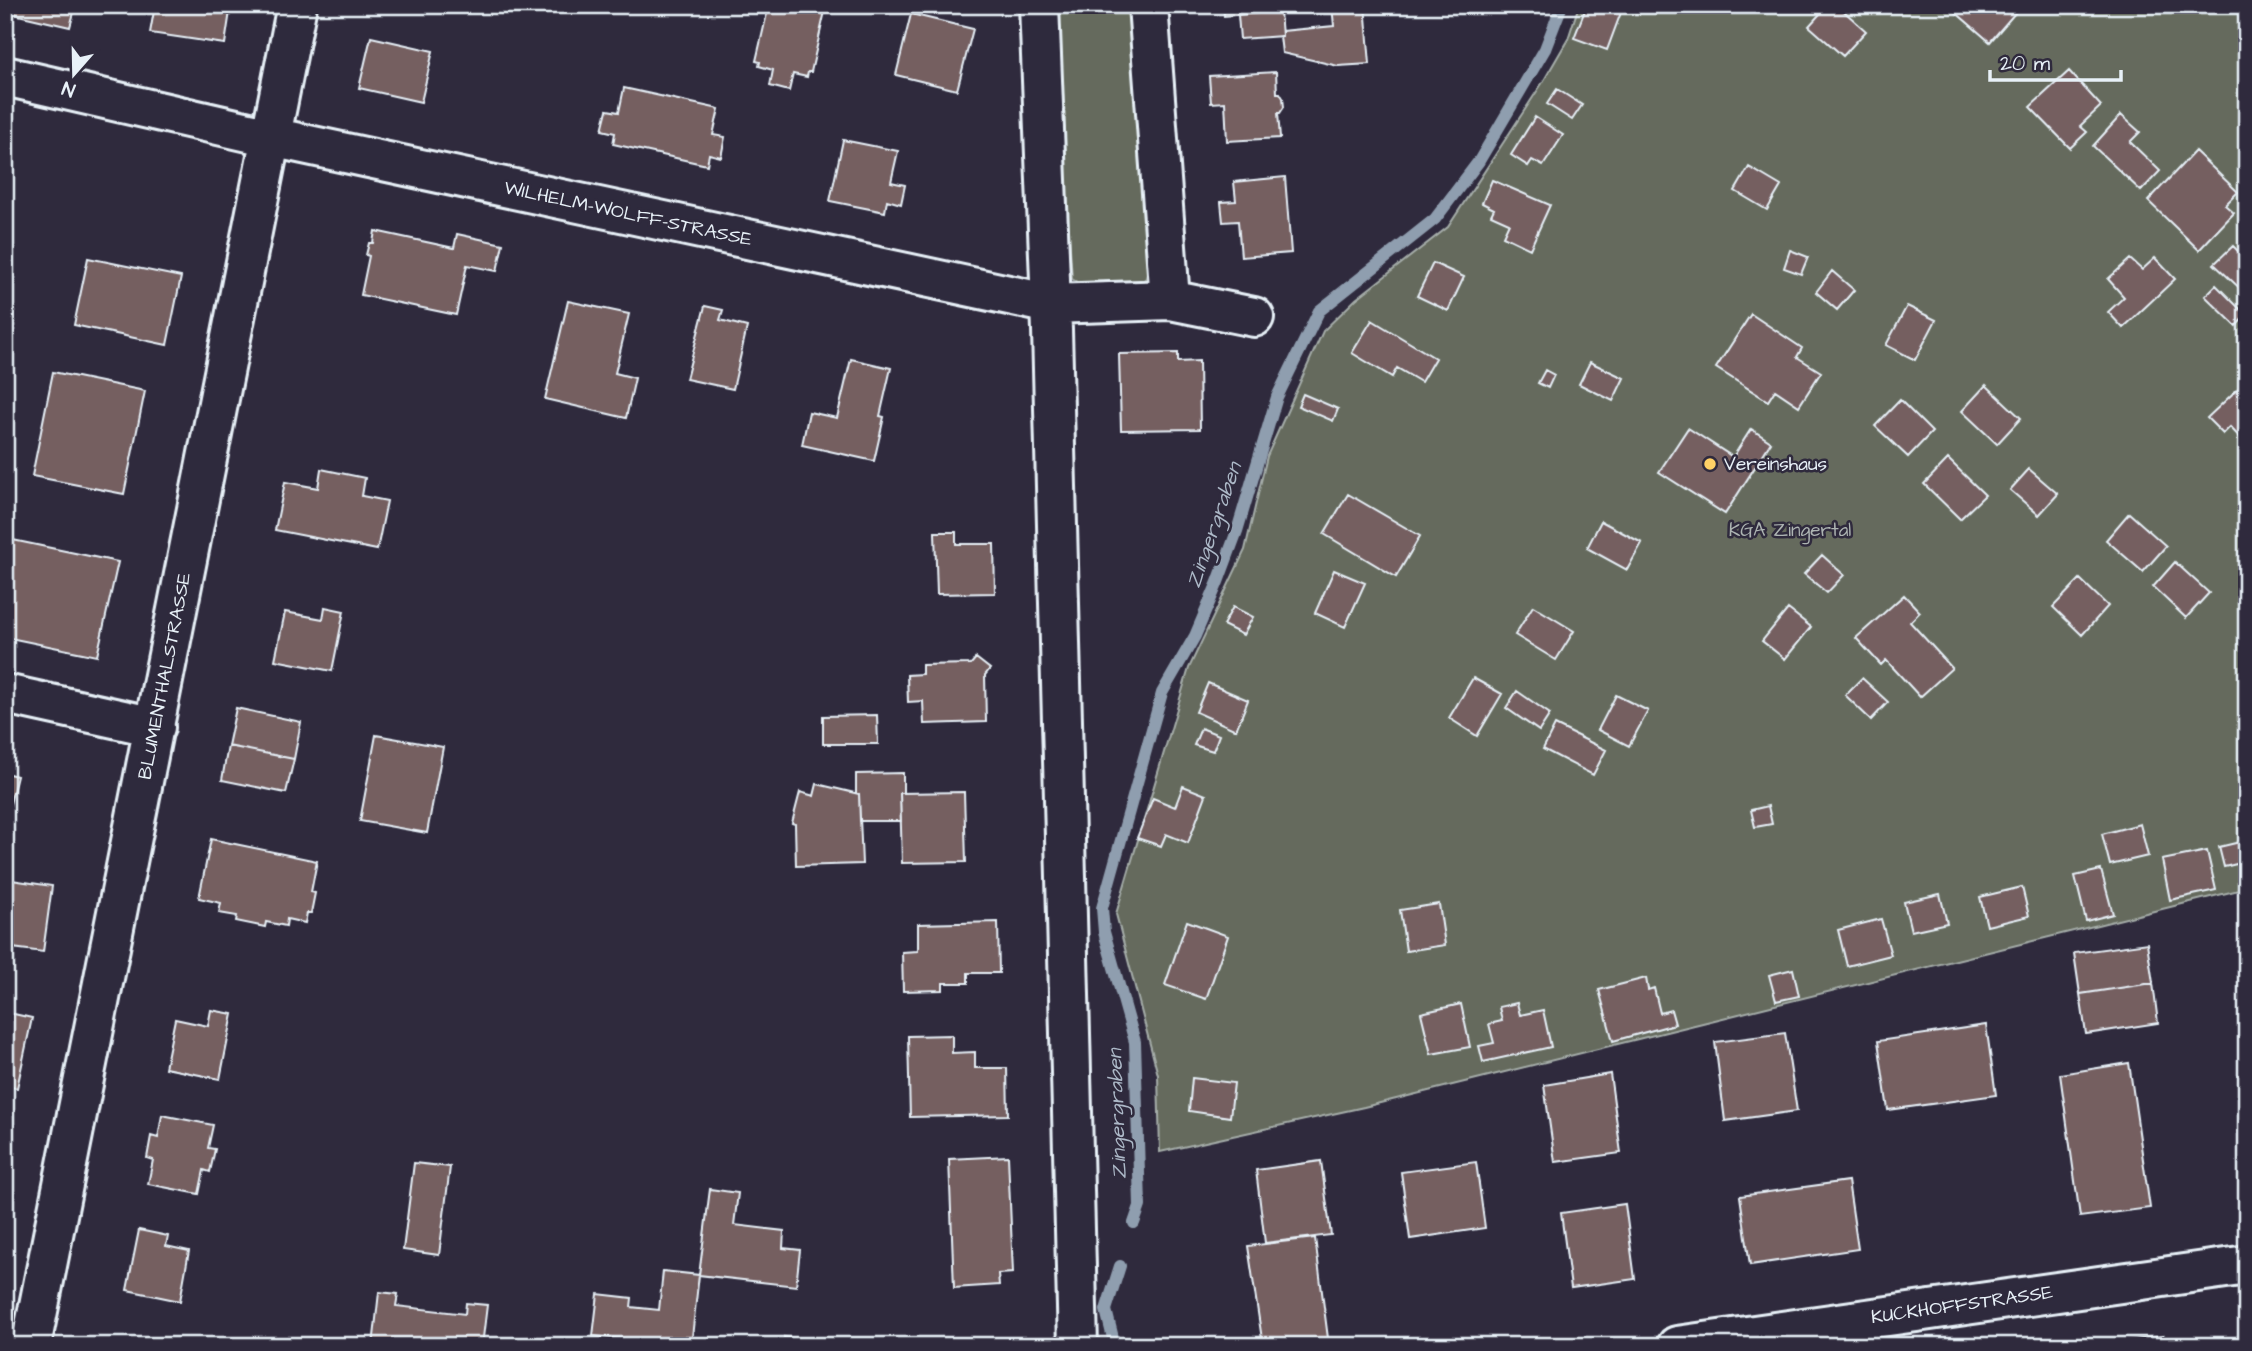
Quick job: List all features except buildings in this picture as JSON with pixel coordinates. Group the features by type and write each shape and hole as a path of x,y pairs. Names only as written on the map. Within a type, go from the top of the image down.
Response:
{"street":[{"name":"BLUMENTHALSTRASSE","path":"31,1346 297,5"},
{"path":"1039,5 1051,304 1078,1346"},
{"path":"1148,5 1170,300"},
{"name":"WILHELM-WOLFF-STRASSE","path":"5,76 271,137 1051,304 1170,300 1254,317"},
{"path":"5,695 155,727"},
{"name":"KUCKHOFFSTRASSE","path":"1677,1346 2247,1265"}],"green space":[{"path":"1054,5 1133,5 1148,269 1146,278 1140,283 1082,285 1072,279"},
{"name":"KGA Zingertal","path":"1579,5 2247,5 2247,888 1364,1107 1160,1152 1158,1075 1116,914 1189,668 1245,550 1267,456 1323,331 1356,299 1448,227 1543,82 1568,39"}],"waterway":[{"name":"Zingergraben","path":"1134,1223 1140,1206 1135,1042 1104,932 1102,908 1162,693 1195,636 1218,582 1237,531 1277,397 1319,311 1435,219 1479,161 1545,49 1562,5"},
{"name":"Zingergraben","path":"1115,1346 1106,1310 1120,1266"}],"place":[{"name":"Vereinshaus","path":"1710,464"}]}
